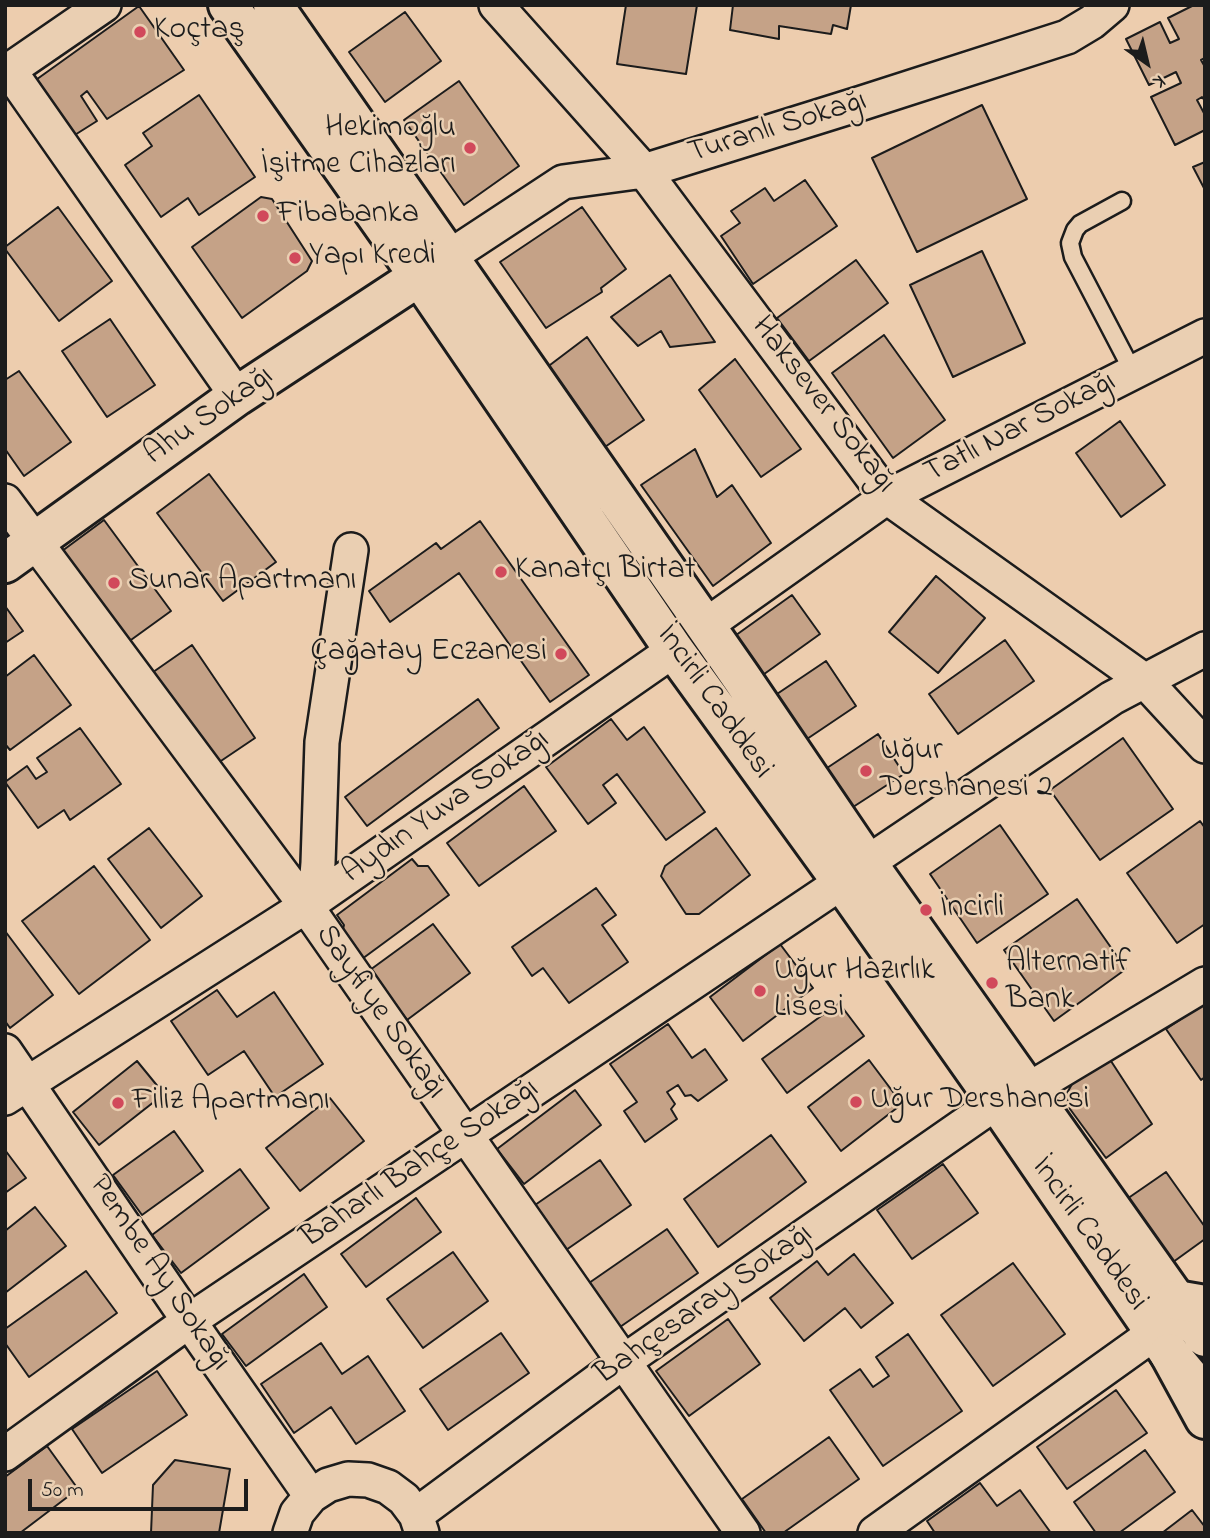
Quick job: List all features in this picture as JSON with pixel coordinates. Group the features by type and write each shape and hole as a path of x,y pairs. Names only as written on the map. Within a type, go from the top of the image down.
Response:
{"main road":[{"name":"İncirli Caddesi","path":"228,5 434,267 705,626 854,872"},
{"name":"İncirli Caddesi","path":"272,5 674,650 854,872 1012,1096 1162,1343 1205,1396"},
{"name":"Ahu Sokağı","path":"5,563 237,396 434,267"},
{"name":"İncirli Caddesi","path":"1012,1096 1190,1302 1205,1338"},
{"path":"1162,1343 1205,1419"}],"street":[{"path":"104,5 7,71 237,396"},
{"name":"Haksever Sokağı","path":"496,5 644,171 887,496 1145,681 1205,746"},
{"name":"Turanlı Sokağı","path":"434,267 563,182 644,171 1067,37 1092,22 1112,5"},
{"name":"Tatlı Nar Sokağı","path":"705,626 887,496 1205,336"},
{"name":"Sayfiye Sokağı","path":"5,501 310,903 465,1136 743,1533"},
{"path":"310,903 318,863 322,742 351,550"},
{"name":"Baharlı Bahçe Sokağı","path":"5,1454 189,1321 1112,698 1205,649"},
{"name":"Aydın Yuva Sokağı","path":"16,1091 310,903 674,650"},
{"name":"Bahçesaray Sokağı","path":"419,1524 623,1362 1012,1096 1205,984"},
{"name":"Pembe Ay Sokağı","path":"5,1051 16,1091 189,1321 312,1496"},
{"path":"875,1533 1162,1343"},
{"path":"290,1533 297,1513 312,1496 328,1485 348,1479 368,1480 388,1487 404,1499 419,1524"}],"lane":[{"path":"1122,201 1080,225 1070,243 1073,257 1133,372"}],"building":[{"path":"626,5 697,5 686,74 617,64"},
{"path":"733,5 851,5 847,29 833,25 831,34 779,26 779,39 730,30"},
{"path":"1194,5 1205,5 1205,58 1201,60 1205,67 1205,101 1202,97 1197,100 1205,115 1205,130 1175,145 1151,97 1181,83 1176,72 1149,85 1126,39 1160,22 1170,43 1179,39 1168,18"},
{"path":"139,6 184,70 107,119 87,91 81,96 97,121 70,138 33,82"},
{"path":"405,12 441,61 385,102 349,52"},
{"path":"459,81 519,166 464,205 404,120"},
{"path":"199,95 255,177 199,215 188,198 161,217 125,165 152,146 143,133"},
{"path":"982,105 1027,199 917,252 872,158"},
{"path":"1205,162 1205,190 1193,167"},
{"path":"805,180 837,226 753,284 721,236 740,223 731,211 765,188 774,201"},
{"path":"261,197 272,199 312,261 307,271 242,318 192,247"},
{"path":"58,207 112,281 59,321 5,249"},
{"path":"582,207 626,269 601,288 602,292 546,328 500,262"},
{"path":"982,251 1025,343 953,377 910,285"},
{"path":"856,260 888,303 809,361 777,318"},
{"path":"670,275 715,342 670,347 661,331 638,346 611,317"},
{"path":"110,319 155,385 107,417 62,351"},
{"path":"884,335 945,420 893,458 832,373"},
{"path":"587,337 644,420 602,449 546,368"},
{"path":"735,359 801,449 761,477 699,390"},
{"path":"19,371 71,442 24,476 5,449 5,380"},
{"path":"1120,421 1165,485 1121,517 1076,453"},
{"path":"695,449 717,497 732,485 771,543 713,586 641,485"},
{"path":"209,474 276,562 223,601 157,513"},
{"name":"Sunar Apartmanı","path":"104,520 171,611 124,645 58,554"},
{"path":"480,521 589,675 550,702 459,573 390,622 369,591 436,543 441,549"},
{"path":"936,576 985,618 938,673 889,632"},
{"path":"792,595 820,634 760,677 732,638"},
{"path":"5,606 23,631 5,643"},
{"path":"1005,640 1034,681 958,734 929,694"},
{"path":"192,645 255,738 209,769 146,677"},
{"path":"34,655 71,705 10,750 5,744 5,677"},
{"path":"826,661 856,706 804,741 774,696"},
{"path":"478,699 499,728 367,826 345,797"},
{"path":"611,719 627,740 644,727 705,812 666,840 617,774 603,785 616,803 588,824 546,767"},
{"path":"80,728 121,784 70,820 64,810 38,828 5,782 27,766 36,779 47,772 37,758"},
{"path":"878,734 904,774 850,809 824,770"},
{"path":"1123,738 1173,809 1100,860 1050,790"},
{"path":"524,786 556,831 479,886 447,843"},
{"path":"1200,821 1205,828 1205,924 1177,943 1127,873"},
{"path":"1000,825 1048,894 977,943 930,874"},
{"path":"149,828 202,896 161,928 108,859"},
{"path":"716,828 750,875 699,914 686,914 661,876 665,866"},
{"path":"412,859 418,866 428,866 449,895 362,959 342,933 344,925 337,915"},
{"path":"94,866 150,940 79,994 22,921"},
{"path":"596,888 616,915 602,925 628,962 569,1003 543,968 532,976 512,947"},
{"path":"1077,899 1126,969 1054,1021 1004,950"},
{"path":"433,924 470,973 407,1020 370,970"},
{"path":"5,931 53,995 10,1028 5,1021"},
{"path":"780,944 813,988 743,1041 710,997"},
{"path":"217,990 237,1017 274,992 323,1064 275,1097 244,1051 208,1075 171,1021"},
{"path":"839,1003 864,1036 787,1093 762,1059"},
{"path":"1205,1003 1205,1077 1201,1080 1166,1029"},
{"path":"668,1024 692,1058 705,1049 727,1080 698,1101 691,1095 685,1096 678,1085 667,1092 675,1104 671,1109 677,1119 645,1142 624,1111 637,1102 610,1064"},
{"path":"1109,1058 1152,1124 1106,1158 1070,1109 1066,1095 1072,1084"},
{"path":"869,1060 902,1104 841,1151 808,1107"},
{"name":"Filiz Apartmanı","path":"137,1061 164,1094 99,1145 73,1112"},
{"path":"575,1090 601,1125 524,1184 497,1149"},
{"path":"330,1098 364,1141 300,1191 266,1148"},
{"path":"174,1131 203,1171 142,1215 113,1175"},
{"path":"771,1135 806,1182 718,1247 684,1199"},
{"path":"5,1150 26,1178 5,1193"},
{"path":"600,1160 631,1205 566,1250 535,1205"},
{"path":"943,1164 978,1213 912,1259 877,1210"},
{"path":"240,1169 269,1208 181,1273 152,1235"},
{"path":"1166,1172 1205,1227 1205,1239 1169,1265 1124,1201"},
{"path":"416,1198 441,1232 366,1287 341,1254"},
{"path":"35,1207 66,1246 5,1293 5,1231"},
{"path":"667,1229 698,1273 620,1327 589,1283"},
{"path":"453,1252 488,1301 423,1348 387,1299"},
{"path":"854,1254 893,1303 861,1328 845,1308 804,1341 770,1298 817,1261 828,1275"},
{"path":"1013,1263 1065,1334 993,1386 941,1315"},
{"path":"86,1271 117,1313 29,1377 5,1343 5,1329"},
{"path":"304,1274 327,1307 246,1366 222,1334"},
{"path":"728,1319 760,1364 689,1416 656,1371"},
{"path":"501,1333 529,1373 448,1430 420,1389"},
{"path":"908,1334 962,1411 883,1466 830,1390 860,1369 873,1387 889,1376 876,1357"},
{"path":"321,1343 342,1374 368,1356 405,1411 356,1444 331,1407 294,1433 261,1384"},
{"path":"157,1371 187,1415 102,1473 72,1429"},
{"path":"1116,1390 1147,1433 1067,1489 1037,1447"},
{"path":"829,1437 859,1479 783,1533 766,1533 742,1499"},
{"path":"47,1446 78,1489 20,1533 5,1533 5,1477"},
{"path":"1145,1450 1175,1492 1119,1533 1096,1533 1074,1502"},
{"path":"175,1460 230,1469 219,1533 151,1533 153,1485"},
{"path":"980,1483 997,1506 1020,1490 1051,1533 935,1533 927,1521"},
{"path":"1192,1510 1205,1527 1205,1533 1162,1533"}],"place":[{"name":"Koçtaş","path":"140,32"},
{"name":"Hekimoğlu İşitme Cihazları","path":"470,148"},
{"name":"Fibabanka","path":"263,216"},
{"name":"Yapı Kredi","path":"295,258"},
{"name":"Kanatçı Birtat","path":"501,572"},
{"name":"Sunar Apartmanı","path":"114,583"},
{"name":"Çağatay Eczanesi","path":"561,654"},
{"name":"Uğur Dershanesi 2","path":"866,771"},
{"name":"İncirli","path":"926,910"},
{"name":"Alternatif Bank","path":"992,983"},
{"name":"Uğur Hazırlık Lisesi","path":"760,991"},
{"name":"Uğur Dershanesi","path":"856,1102"},
{"name":"Filiz Apartmanı","path":"118,1103"}]}
